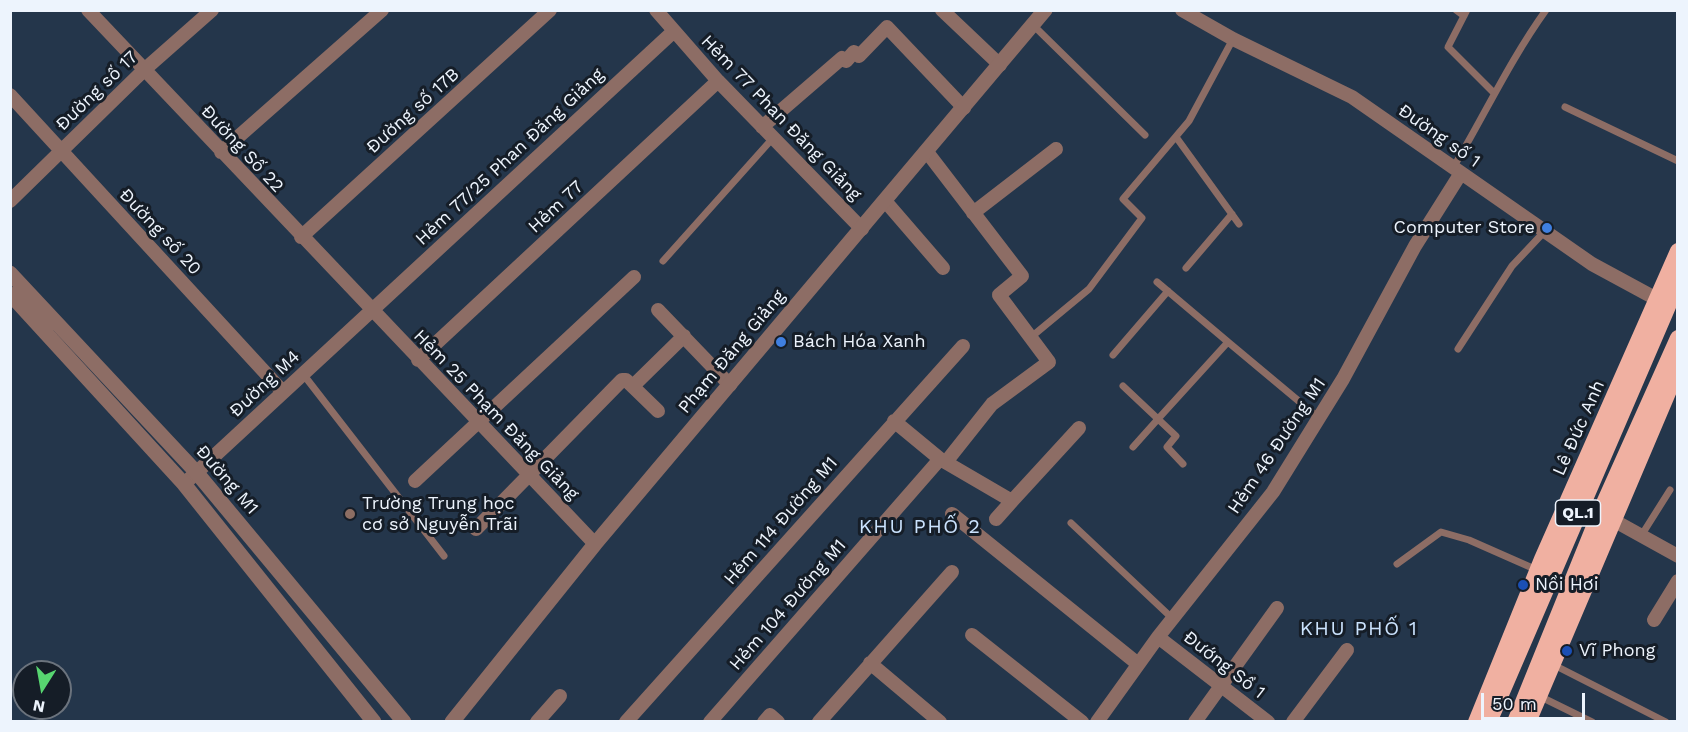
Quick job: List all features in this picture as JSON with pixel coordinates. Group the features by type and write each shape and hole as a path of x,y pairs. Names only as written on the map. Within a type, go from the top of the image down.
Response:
{"highway":[{"name":"Lê Đức Anh","path":"1489,722 1663,302 1677,250"},
{"name":"Lê Đức Anh","path":"1476,722 1538,570 1650,316 1677,283"},
{"name":"QL.1","path":"1528,722 1613,520 1674,366 1677,338"},
{"name":"QL.1","path":"1515,722 1600,513 1674,366"}],"street":[{"name":"Đường Số 22","path":"88,10 371,311"},
{"name":"Đường số 17","path":"10,201 144,70 212,10"},
{"path":"221,152 382,10"},
{"name":"Đường số 17B","path":"301,237 550,10"},
{"name":"Hẻm 77 Phan Đăng Giảng","path":"657,10 718,81 862,229"},
{"path":"942,10 1000,65"},
{"name":"Phạm Đăng Giảng","path":"452,722 595,544 886,202 1045,10"},
{"name":"Đường số 1","path":"1182,10 1233,39 1337,88 1592,264 1663,302"},
{"path":"762,127 842,58 846,61 855,52 859,56 887,27 964,108"},
{"name":"Hẻm 77/25 Phan Đăng Giảng","path":"371,311 674,30"},
{"name":"Hẻm 77","path":"418,360 718,81"},
{"name":"Đường số 20","path":"10,95 283,392"},
{"path":"973,213 1056,149"},
{"path":"927,152 1022,276 999,295 1030,338"},
{"name":"Hẻm 46 Đường M1","path":"1097,722 1158,637 1260,509 1320,418 1457,170"},
{"path":"886,202 943,268"},
{"name":"Đường M1","path":"10,273 197,473 404,722"},
{"path":"415,481 479,424 634,277"},
{"name":"Đường M1","path":"10,294 184,484 374,722"},
{"path":"658,310 730,385"},
{"name":"Hẻm 25 Phạm Đăng Giảng","path":"371,311 595,544"},
{"name":"Đường M4","path":"184,484 371,311"},
{"path":"633,386 684,336"},
{"name":"Hẻm 104 Đường M1","path":"710,722 992,404 1049,362 1030,338"},
{"name":"Hẻm 114 Đường M1","path":"626,722 963,346"},
{"path":"476,529 622,380 633,386 658,411"},
{"path":"894,421 943,461 1012,501"},
{"path":"996,519 1079,428"},
{"path":"952,514 1138,664"},
{"path":"1613,520 1677,556"},
{"path":"819,722 952,572"},
{"path":"1654,620 1677,581"},
{"path":"1195,722 1277,608"},
{"path":"972,634 1082,722"},
{"name":"Đướng Sồ 1","path":"1158,637 1268,722"},
{"path":"1293,722 1347,650"},
{"path":"870,663 940,722"},
{"path":"537,722 560,696"},
{"path":"764,722 770,715 778,722"}],"lane":[{"path":"1455,10 1466,13 1448,47 1494,93"},
{"path":"1457,170 1488,110 1494,93 1546,10"},
{"path":"1033,25 1145,135"},
{"path":"1030,338 1089,289 1104,272 1142,218 1123,199 1192,116 1202,93 1233,39"},
{"path":"1565,107 1677,161"},
{"path":"1176,137 1239,224"},
{"path":"663,261 773,138"},
{"path":"1186,268 1232,214"},
{"path":"1458,349 1512,266 1545,231"},
{"path":"1157,282 1320,418"},
{"path":"1113,355 1168,291"},
{"path":"1133,447 1228,342"},
{"path":"303,374 444,556"},
{"path":"1123,386 1176,436 1167,447 1183,464"},
{"path":"1641,536 1670,490"},
{"path":"1071,523 1173,619"},
{"path":"1397,564 1441,532 1469,540 1538,570"},
{"path":"1552,664 1666,722"},
{"path":"1539,696 1592,722"}],"place":[{"name":"Computer Store","path":"1547,228"},
{"name":"Bách Hóa Xanh","path":"781,342"},
{"name":"Trường Trung học cơ sở Nguyễn Trãi","path":"350,514"},
{"name":"Nồi Hơi","path":"1523,585"},
{"name":"Vĩ Phong","path":"1567,651"}],"district":[{"name":"KHU PHỐ 2","path":"920,527"},
{"name":"KHU PHỐ 1","path":"1359,629"}]}
